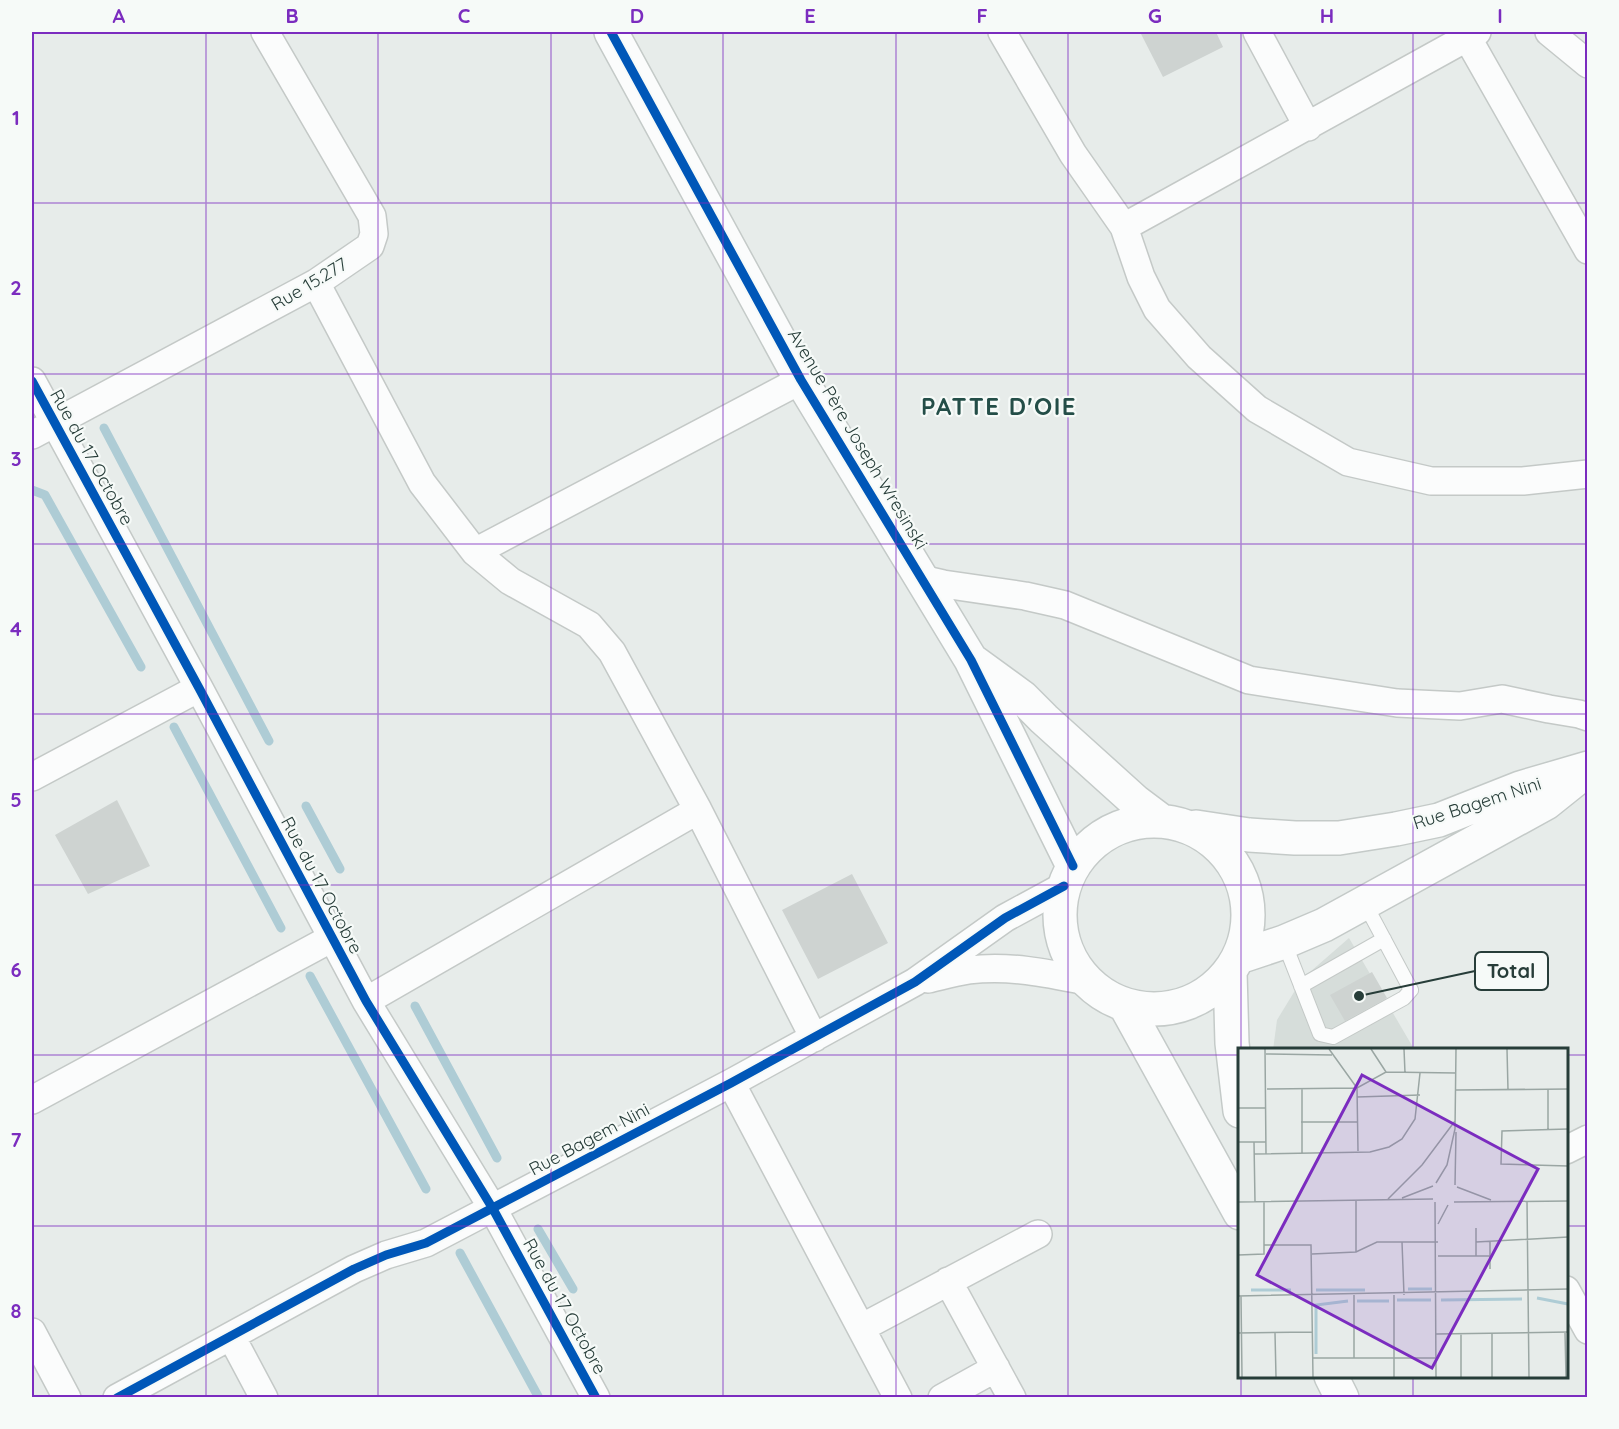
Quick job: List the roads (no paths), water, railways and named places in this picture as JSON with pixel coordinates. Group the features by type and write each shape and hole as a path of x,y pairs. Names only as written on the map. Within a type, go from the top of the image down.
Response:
{"street":[{"name":"Rue 15.277","path":"43,429 316,283 370,246 374,234 372,216 265,32"},
{"name":"Avenue Père Joseph Wresinski","path":"611,32 801,380 971,660 1068,876"},
{"path":"1002,32 1073,154 1124,227 1141,277 1157,309 1198,357 1257,409 1348,462 1431,481 1523,481 1587,474"},
{"path":"1257,32 1308,126"},
{"path":"1549,32 1587,64"},
{"path":"1124,227 1472,34 1587,250"},
{"path":"316,283 422,483 475,552 510,581 589,625 612,652 698,810 814,1038"},
{"path":"475,552 801,380"},
{"name":"Rue du 17 Octobre","path":"32,381 43,429 199,688 366,1001 493,1209 596,1398"},
{"path":"921,579 1065,605 1250,680 1396,703 1460,706 1502,699 1587,717"},
{"name":"Avenue Père Joseph Wresinski","path":"971,660 1022,697 1136,802 1173,823"},
{"path":"32,777 199,688"},
{"name":"Rue Bagem Nini","path":"1173,823 1249,836 1340,838 1396,830 1439,820 1520,789 1587,769"},
{"name":"Rue Bagem Nini","path":"1235,965 1324,925 1546,803 1587,769"},
{"path":"366,1001 698,810"},
{"path":"1235,965 1209,993 1183,1005 1154,1010 1125,1005 1104,995 1086,981 1071,960 1062,936 1060,911 1068,876 1095,840 1126,824 1173,823 1211,838 1229,857 1242,880 1249,906 1247,932 1235,965 1232,1043 1238,1102"},
{"name":"Rue Bagem Nini","path":"117,1398 354,1269 386,1255 426,1243 814,1038 915,982 1068,876"},
{"path":"32,1101 332,938"},
{"name":"Rue Bagem Nini","path":"915,982 969,970 1004,969 1036,970 1086,981"},
{"path":"1125,1005 1238,1211"},
{"path":"730,1083 898,1398"},
{"path":"1568,1149 1587,1139"},
{"path":"861,1328 1038,1234"},
{"path":"948,1281 1012,1398"},
{"path":"1568,1294 1587,1330"},
{"path":"32,1332 67,1398"},
{"path":"231,1336 264,1398"},
{"path":"942,1398 996,1368"},
{"path":"1332,1378 1342,1398"}],"lane":[{"path":"1284,942 1320,1034 1333,1037 1404,998 1411,990 1364,902"},
{"path":"1301,986 1384,939"}],"waterway":[{"path":"104,428 269,741"},
{"path":"32,490 45,495 141,667"},
{"path":"174,727 281,928"},
{"path":"306,806 340,869"},
{"path":"310,976 426,1189"},
{"path":"415,1006 497,1158"},
{"path":"538,1229 573,1289"},
{"path":"460,1253 539,1398"}],"place":[{"name":"Total","path":"1359,996"}],"district":[{"name":"PATTE D'OIE","path":"999,406"}]}
